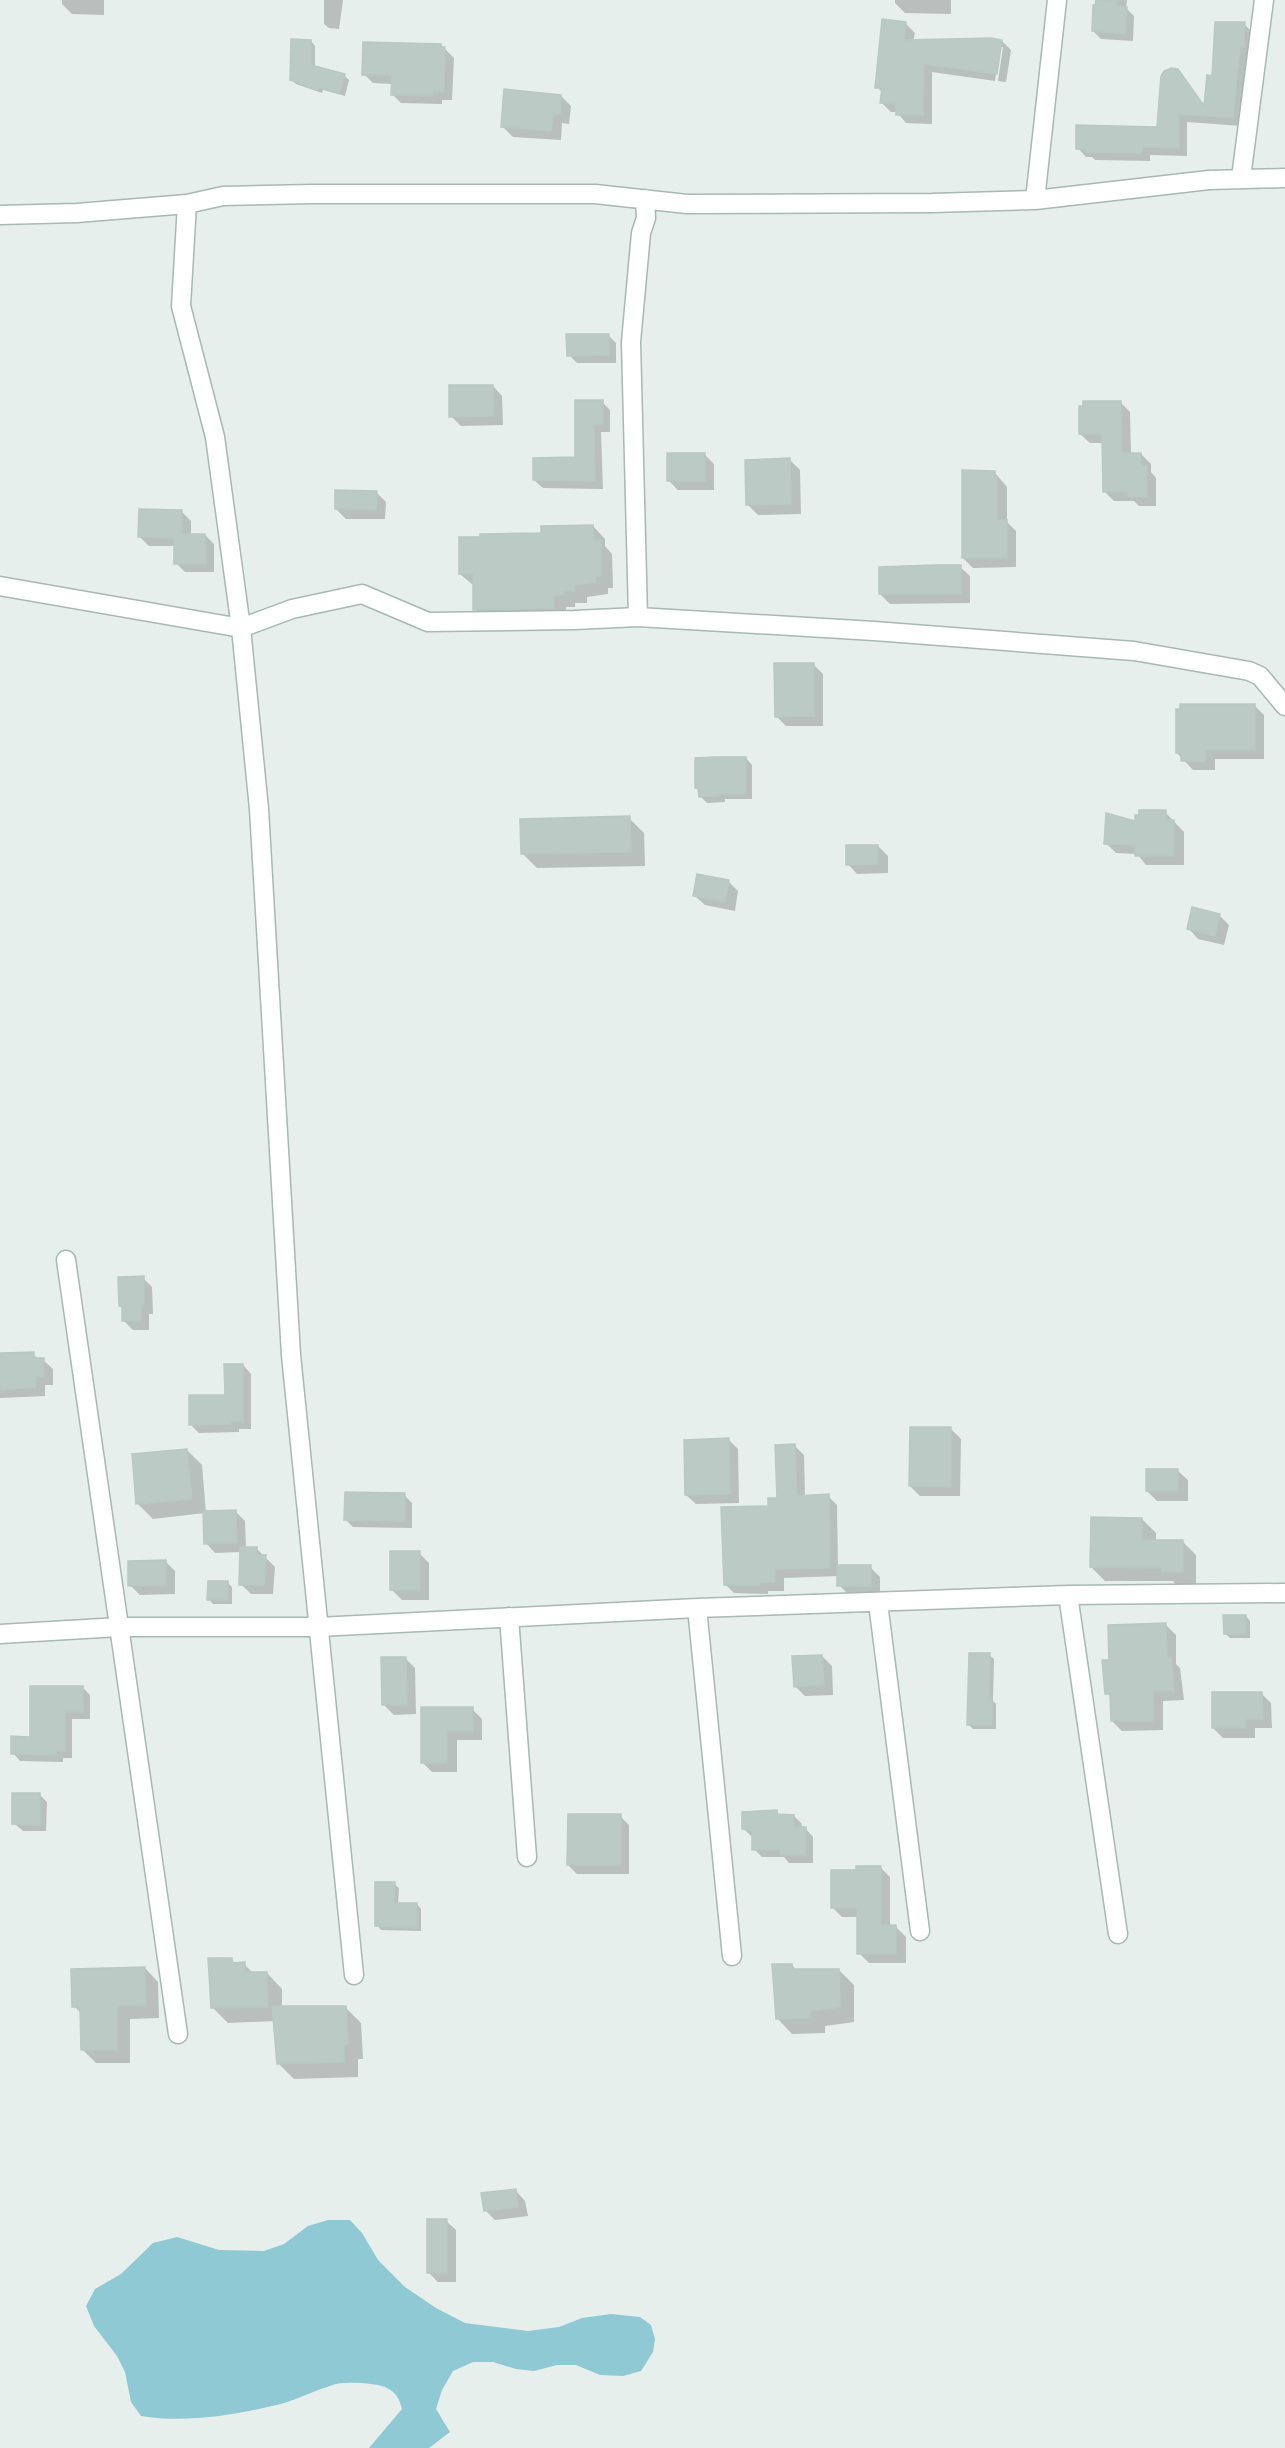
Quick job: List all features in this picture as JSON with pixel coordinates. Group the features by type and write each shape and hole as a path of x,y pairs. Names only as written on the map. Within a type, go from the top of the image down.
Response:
{"street":[{"path":"1035,200 1056,0"},
{"path":"1241,178 1264,0"},
{"path":"0,214 77,213 187,204 223,196 312,194 595,194 687,204 932,203 1035,200 1170,183 1241,178 1285,178"},
{"path":"638,617 631,342 640,233 646,218 645,199"},
{"path":"187,204 181,306 215,437 241,628 259,809 291,1354 354,1975"},
{"path":"0,586 241,628 292,609 362,594 428,622 574,621 638,617 874,631 1134,651 1249,671 1260,676 1285,706"},
{"path":"66,1260 178,2034"},
{"path":"0,1634 119,1627 318,1627 697,1608 1068,1595 1285,1593"},
{"path":"1068,1595 1118,1934"},
{"path":"878,1603 920,1931"},
{"path":"697,1608 732,1956"},
{"path":"509,1617 527,1857"}],"water":[{"path":"328,2220 350,2220 362,2233 378,2260 405,2287 436,2308 465,2323 528,2331 559,2327 582,2318 611,2314 640,2317 651,2325 655,2339 653,2352 641,2371 623,2376 600,2375 576,2365 557,2365 534,2371 516,2369 493,2362 473,2362 453,2371 442,2390 436,2409 450,2432 429,2448 369,2448 402,2409 399,2399 393,2392 382,2386 368,2384 338,2384 280,2404 223,2415 190,2419 141,2416 131,2402 125,2372 117,2356 94,2326 86,2306 95,2289 121,2274 153,2243 177,2237 219,2250 264,2251 284,2244 308,2226"}],"building":[{"path":"1096,0 1117,0 1117,6 1127,7 1125,34 1092,31 1093,5 1096,5"},
{"path":"882,19 906,22 903,40 991,38 1002,40 997,74 924,64 923,115 896,115 896,104 880,103 882,88 875,88"},
{"path":"1215,22 1245,22 1244,47 1240,47 1233,118 1179,114 1179,148 1142,147 1142,153 1085,152 1085,149 1076,149 1076,125 1157,127 1161,76 1164,71 1171,68 1178,69 1204,106 1207,75 1212,76"},
{"path":"291,39 311,40 311,65 345,74 340,93 318,87 317,90 290,80"},
{"path":"363,42 441,44 441,47 445,47 444,92 433,92 433,96 391,95 392,75 362,75"},
{"path":"504,89 561,95 560,114 553,114 551,131 501,127"},
{"path":"566,334 609,334 609,355 567,356"},
{"path":"449,385 493,385 494,416 449,417"},
{"path":"575,400 603,400 603,424 594,425 595,481 533,480 533,458 575,457"},
{"path":"1083,401 1121,401 1122,453 1141,453 1141,466 1147,466 1147,497 1128,497 1128,491 1103,492 1102,434 1079,434 1079,406 1083,406"},
{"path":"667,453 705,453 705,481 667,481"},
{"path":"790,458 791,504 746,505 745,460"},
{"path":"962,470 995,471 997,520 1007,520 1007,558 962,558"},
{"path":"335,490 377,491 376,510 335,509"},
{"path":"139,509 182,510 182,534 205,534 206,564 174,564 174,538 138,537"},
{"path":"593,525 594,540 601,540 601,576 596,576 596,582 575,585 575,591 564,591 564,595 554,595 554,608 473,610 473,574 459,574 459,537 480,537 480,534 541,533 541,526"},
{"path":"961,565 961,594 879,594 879,567"},
{"path":"774,663 814,663 814,716 775,717"},
{"path":"1180,704 1255,704 1255,750 1206,750 1206,761 1181,761 1181,753 1176,753 1176,709 1180,709"},
{"path":"746,757 746,794 699,797 698,788 695,788 695,758"},
{"path":"1139,810 1166,810 1166,820 1174,820 1174,856 1135,856 1135,845 1104,844 1106,813 1135,821 1135,815 1139,815"},
{"path":"630,816 631,852 521,854 520,819"},
{"path":"846,845 878,845 878,864 846,865"},
{"path":"697,874 729,880 725,902 693,896"},
{"path":"1192,907 1220,914 1215,936 1187,929"},
{"path":"144,1276 144,1305 141,1305 141,1321 122,1321 118,1277"},
{"path":"34,1352 34,1358 44,1358 44,1377 36,1377 36,1387 0,1390 0,1353"},
{"path":"224,1364 243,1364 243,1421 231,1421 231,1424 189,1425 189,1395 225,1395"},
{"path":"910,1427 951,1427 951,1487 909,1486"},
{"path":"729,1438 730,1494 685,1495 684,1440"},
{"path":"795,1444 797,1496 829,1494 830,1568 775,1569 775,1582 760,1583 760,1585 724,1585 721,1507 768,1506 768,1498 777,1498 775,1445"},
{"path":"187,1449 192,1499 136,1504 132,1454"},
{"path":"1146,1469 1178,1469 1178,1491 1146,1491"},
{"path":"345,1492 405,1493 405,1521 344,1520"},
{"path":"236,1510 237,1543 204,1544 203,1511"},
{"path":"1091,1517 1142,1518 1142,1540 1183,1540 1183,1572 1162,1572 1162,1568 1090,1567"},
{"path":"240,1547 257,1547 257,1555 266,1555 264,1585 239,1585"},
{"path":"390,1551 420,1551 420,1590 390,1590"},
{"path":"166,1560 166,1585 128,1586 128,1561"},
{"path":"837,1565 871,1565 871,1586 837,1586"},
{"path":"208,1581 228,1581 228,1600 207,1600"},
{"path":"1223,1615 1246,1615 1246,1634 1224,1634"},
{"path":"1166,1623 1167,1657 1171,1657 1174,1691 1153,1691 1154,1721 1111,1721 1110,1694 1105,1694 1102,1660 1109,1660 1108,1625"},
{"path":"969,1653 990,1653 989,1698 992,1698 992,1725 967,1725"},
{"path":"822,1655 824,1685 794,1687 792,1656"},
{"path":"381,1657 406,1657 407,1705 382,1705"},
{"path":"30,1686 83,1686 83,1712 65,1712 65,1751 56,1751 56,1755 11,1754 11,1736 30,1737"},
{"path":"1212,1692 1262,1692 1263,1719 1246,1719 1246,1728 1212,1728"},
{"path":"421,1707 473,1707 473,1731 447,1731 447,1763 421,1763"},
{"path":"12,1793 40,1793 40,1825 12,1824"},
{"path":"777,1810 777,1814 794,1815 794,1827 806,1827 806,1855 780,1855 780,1850 752,1850 752,1831 742,1829 742,1812"},
{"path":"568,1814 621,1814 621,1865 567,1865"},
{"path":"856,1866 881,1866 881,1925 896,1925 896,1954 857,1954 857,1908 831,1908 831,1870 856,1870"},
{"path":"375,1882 395,1882 394,1903 417,1903 417,1928 375,1926"},
{"path":"208,1958 232,1958 232,1963 245,1962 245,1972 267,1972 268,2007 211,2008"},
{"path":"772,1964 792,1964 792,1969 839,1969 840,2007 810,2011 811,2018 776,2019"},
{"path":"145,1967 146,2005 117,2006 117,2050 81,2050 80,2007 72,2007 71,1969"},
{"path":"272,2006 346,2006 348,2044 344,2045 344,2062 277,2064"},
{"path":"516,2189 518,2207 484,2211 481,2193"},
{"path":"427,2219 447,2219 447,2273 427,2273"}]}
